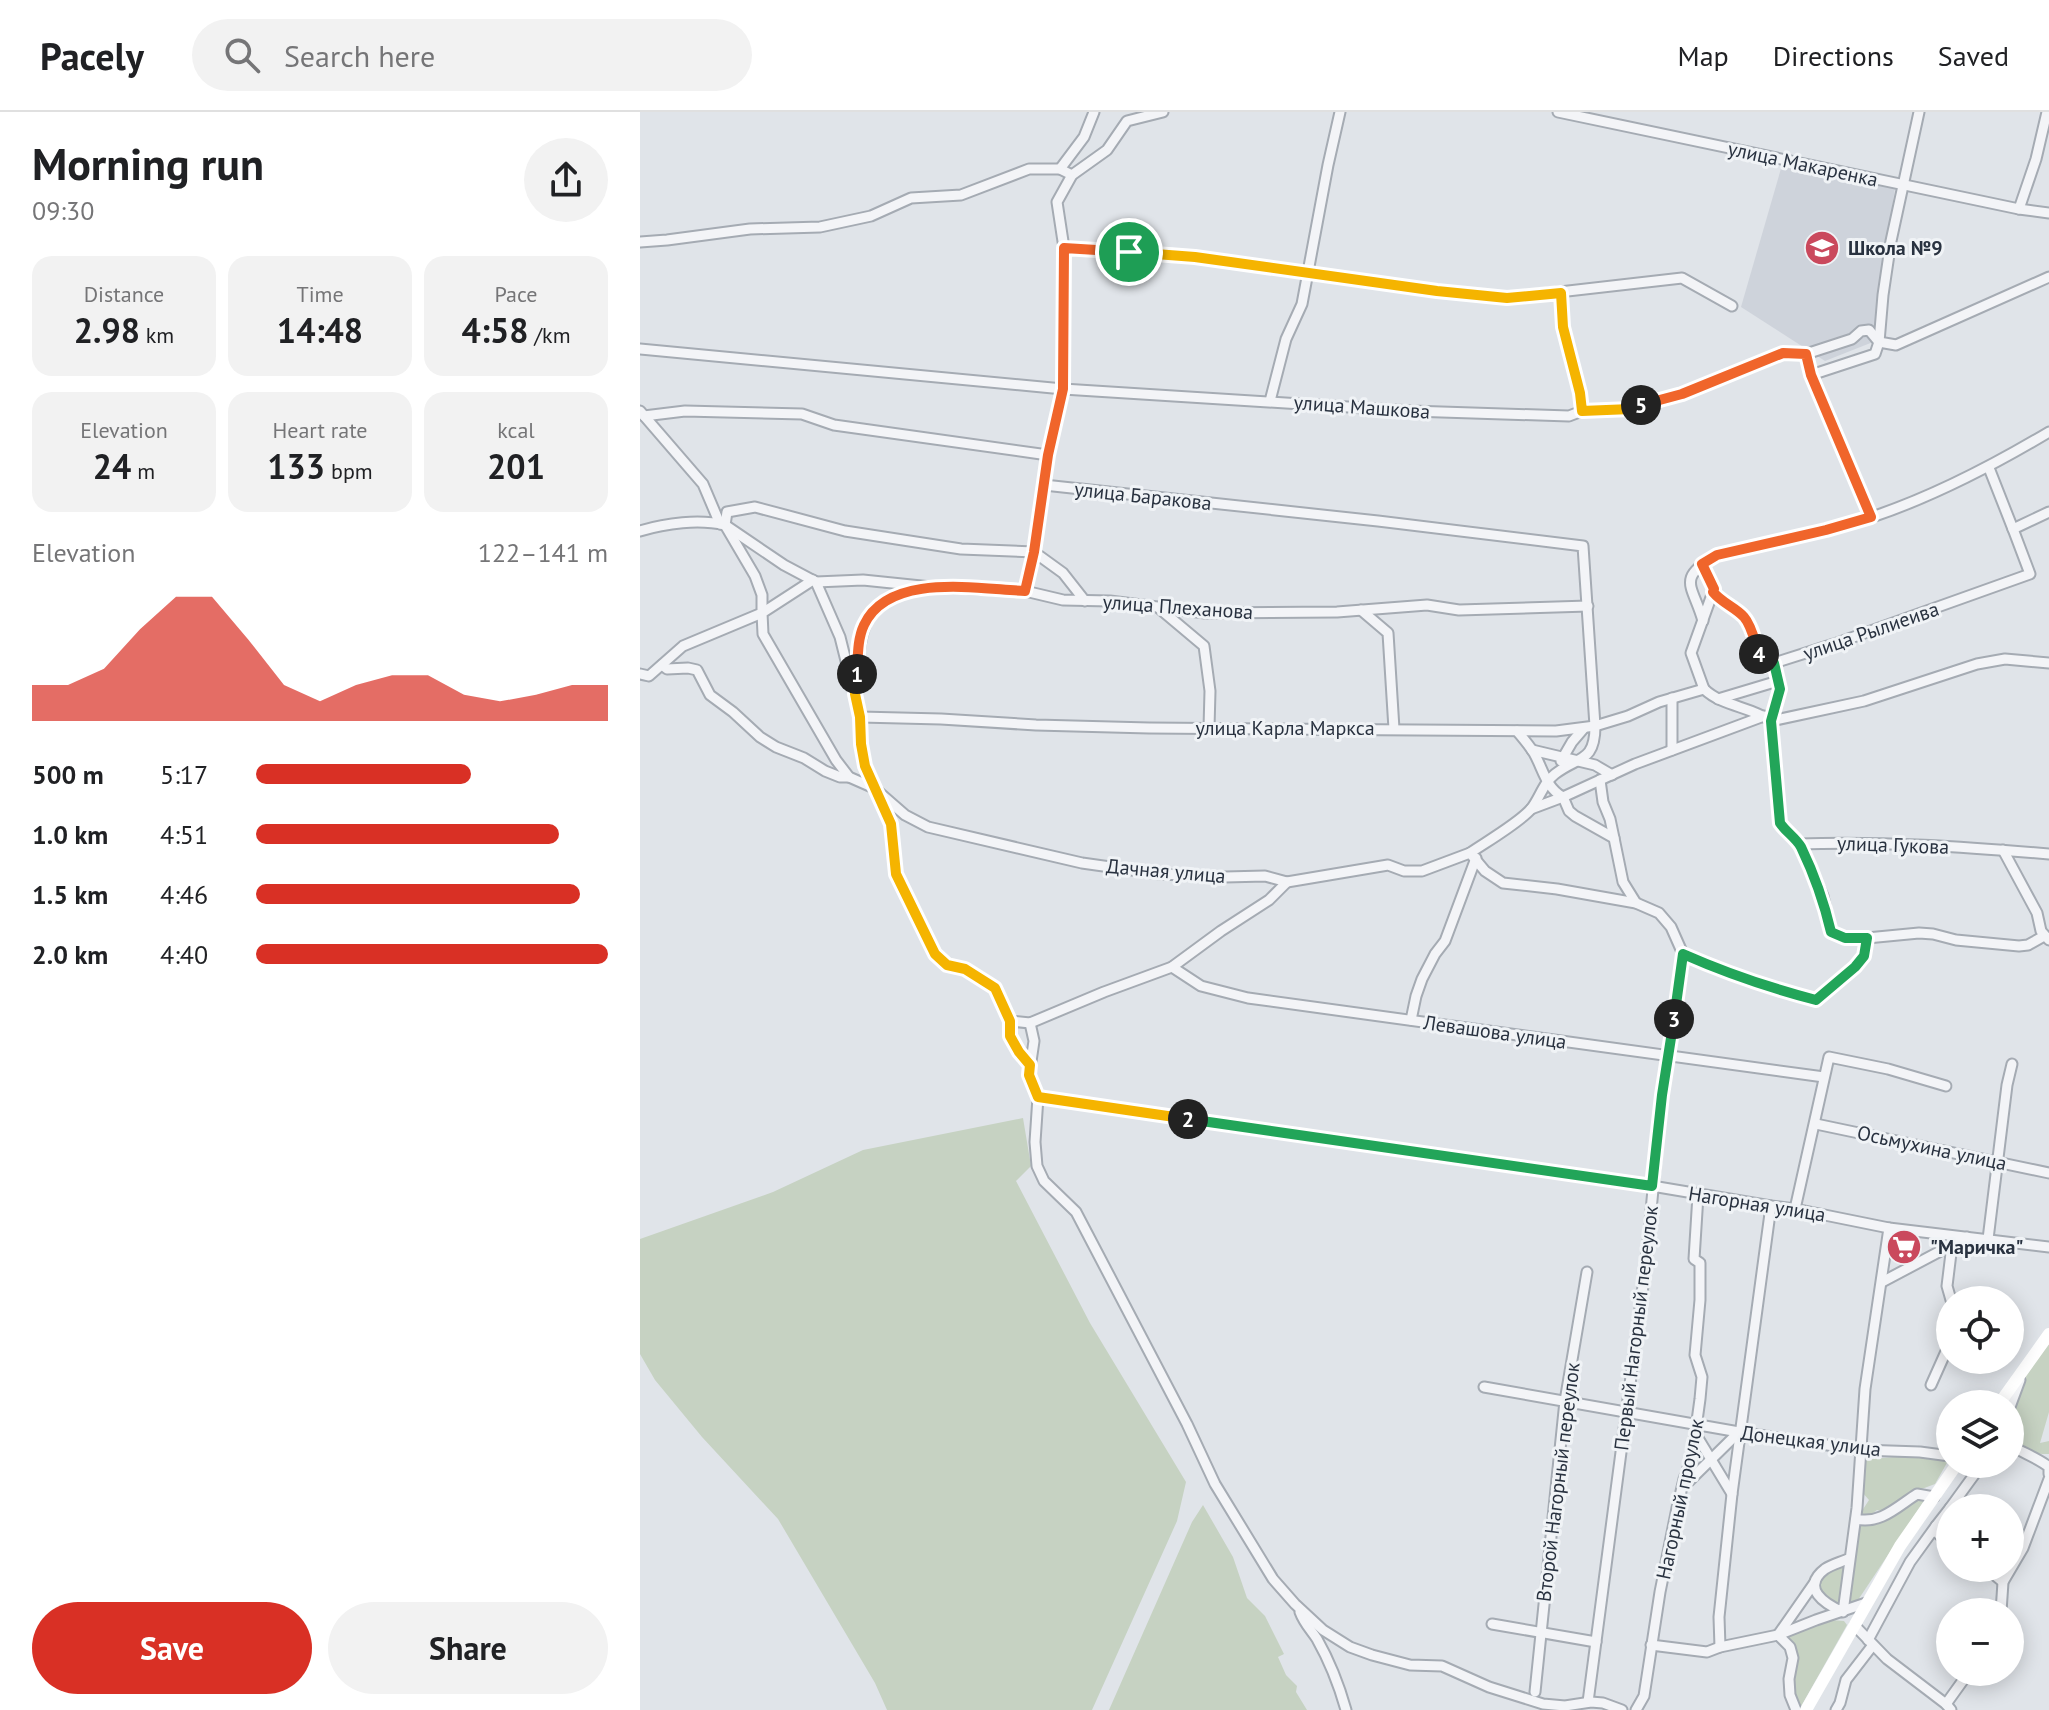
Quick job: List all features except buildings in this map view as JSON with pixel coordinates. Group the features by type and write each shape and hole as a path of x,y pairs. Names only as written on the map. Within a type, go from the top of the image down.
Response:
{"main road":[{"path":"2009,1390 2049,1334"},
{"path":"1806,1710 1900,1546 1947,1478"}],"street":[{"path":"1060,169 1084,137 1094,112"},
{"path":"1025,591 1048,455 1063,389 1064,248 1057,202 1072,175 1107,150 1127,121 1163,112"},
{"path":"1270,401 1286,339 1302,304 1340,112"},
{"name":"улица Макаренка","path":"1558,112 1590,116 1902,185 2049,213"},
{"path":"1811,375 1875,354 1902,185 1919,112"},
{"path":"2019,209 2036,159 2047,112"},
{"path":"640,242 750,229 820,227 871,216 911,198 961,195 1029,169 1060,169 1072,175"},
{"path":"1064,248 1195,257 1507,298 1682,278 1732,306"},
{"name":"улица Машкова","path":"640,349 1063,389 1411,411 1569,416 1582,411 1631,409 1682,394 1783,353 1806,354 1852,339 1861,331 1869,330 1879,342 1896,345 2049,277"},
{"path":"1561,293 1563,327 1582,411"},
{"path":"1806,354 1811,375 1871,517"},
{"path":"642,413 802,414 834,425 1048,455"},
{"path":"642,413 703,484 722,524 755,576 762,595 763,634 849,777"},
{"path":"1703,621 1689,582 1702,564 1717,555 1826,530 1926,498 1989,468 2049,432"},
{"path":"1989,468 2013,529 2049,512"},
{"name":"улица Баракова","path":"1044,485 1583,546 1588,606"},
{"path":"722,524 727,512 755,507 845,531 961,549 1034,552 1063,573 1085,601"},
{"path":"640,531 693,522 722,524 814,581 840,637 860,717 865,766 891,824 896,874 935,954 947,965 965,969 995,988 1010,1021 1010,1036 1030,1065"},
{"name":"улица Рылиеива","path":"1774,663 2030,574 2013,529"},
{"path":"1702,564 1714,589 1691,653 1704,689 1718,699 1767,718"},
{"name":"улица Плеханова","path":"814,581 863,580 1025,591 1063,600 1110,601 1205,613 1273,614 1427,605 1459,610 1588,606"},
{"path":"640,674 649,676 683,646 762,613 814,581"},
{"path":"855,694 859,641 873,612 887,598 933,587"},
{"path":"1713,592 1743,616 1763,666 1774,663 1780,689 1778,700 1767,718 1780,823 1799,844 1823,896 1831,932 1845,938 1933,934 1965,941 2019,946 2047,938 2003,850"},
{"path":"1588,606 1592,748 1623,882 1636,903"},
{"path":"1157,607 1204,646 1210,691 1209,728"},
{"path":"1361,610 1388,633 1394,729"},
{"path":"1531,809 1672,750 1767,718 1864,701 1977,664 2005,659 2049,663"},
{"path":"662,665 667,669 697,670 710,695 776,747 804,758 825,771 874,788"},
{"path":"1718,699 1778,681"},
{"name":"улица Карла Маркса","path":"860,717 1036,725 1556,731 1628,716 1704,689"},
{"path":"1672,698 1672,750"},
{"path":"1557,772 1572,742 1590,726"},
{"path":"1517,731 1532,750 1547,782 1554,792 1563,797 1569,811 1614,838"},
{"name":"Дачная улица","path":"874,788 905,815 928,827 1082,863 1160,874 1265,876 1287,882 1388,865 1404,871 1422,871 1473,856 1531,809 1547,782 1557,772 1579,761 1592,748"},
{"path":"1532,750 1595,765 1612,775"},
{"name":"улица Гукова","path":"1799,844 1853,842 2049,854"},
{"path":"1473,856 1485,871 1503,883 1636,903 1659,913 1671,927 1683,954 1769,988 1816,1000 1855,967 1864,956 1867,938"},
{"path":"1411,1020 1422,979 1445,941 1473,856"},
{"path":"1010,1021 1030,1023 1172,967 1269,900 1287,882"},
{"name":"Первый Нагорный переулок","path":"1588,1702 1683,954"},
{"name":"Левашова улица","path":"1172,967 1201,986 1248,998 1824,1077"},
{"path":"1030,1023 1034,1041 1029,1075 1038,1097 1037,1166 1044,1181 1076,1212 1230,1513 1273,1579 1298,1607 1337,1640 1372,1655 1410,1665 1442,1666 1489,1687 1543,1704 1603,1703 1622,1710"},
{"path":"1795,1209 1829,1057 1888,1069 1946,1086"},
{"path":"1988,1239 2012,1064"},
{"name":"Нагорная улица","path":"1038,1097 1652,1186 1889,1228 2048,1246"},
{"name":"Осьмухина улица","path":"1816,1124 2049,1173"},
{"name":"Нагорный проулок","path":"1636,1710 1644,1696 1682,1488 1692,1457 1702,1377 1695,1355 1700,1300 1700,1263 1694,1259 1698,1195"},
{"path":"1720,1647 1719,1617 1739,1432 1771,1206"},
{"path":"1843,1612 1856,1519 1865,1389 1889,1228"},
{"path":"1882,1282 1969,1237"},
{"path":"1947,1286 1952,1245"},
{"name":"Второй Нагорный переулок","path":"1535,1692 1565,1401 1587,1272"},
{"path":"2016,1390 2026,1365"},
{"path":"1931,1385 1936,1374"},
{"name":"Донецкая улица","path":"1484,1387 1626,1411 1695,1429 1739,1432 1861,1450 1936,1454"},
{"path":"1695,1429 1732,1494"},
{"path":"1682,1488 1739,1432"},
{"path":"2024,1454 2049,1467 2049,1476 2024,1545"},
{"path":"1698,1472 1720,1474"},
{"path":"1856,1519 1872,1520 1896,1509 1917,1494 1934,1497"},
{"path":"1836,1710 1846,1680 1871,1643 1910,1562 1936,1526"},
{"path":"1778,1635 1821,1573 1828,1566 1850,1558"},
{"path":"1815,1582 1819,1599 1843,1612"},
{"path":"2002,1598 2003,1582"},
{"path":"1651,1645 1707,1652 1778,1635 1866,1603"},
{"path":"1298,1607 1337,1678 1346,1710"},
{"path":"1492,1624 1596,1642"},
{"path":"1855,1626 1887,1659 1948,1707 1961,1686"},
{"path":"1778,1635 1790,1647 1793,1658 1789,1679 1790,1695 1796,1710"}],"shaded area":[{"name":"Школа №9","path":"1782,165 1895,188 1873,342 1825,361 1741,307"}],"green space":[{"path":"1023,1118 1031,1166 1016,1181 1090,1323 1186,1482 1177,1521 1092,1710 887,1710 875,1683 778,1519 702,1437 655,1380 640,1354 640,1239 773,1192 863,1150"},
{"path":"2049,1344 2049,1412 2040,1443 2049,1441 2049,1454 2024,1449 2024,1390 2020,1390 2026,1373"},
{"path":"1896,1454 1936,1458 1938,1478 1935,1484 1919,1490 1884,1512 1877,1510 1862,1517 1860,1514 1869,1500 1862,1492 1863,1462 1866,1459 1895,1457"},
{"path":"1920,1497 1924,1501 1858,1600 1850,1602 1846,1598 1858,1521 1882,1520"},
{"path":"1203,1505 1233,1557 1247,1598 1265,1616 1284,1654 1278,1657 1286,1675 1297,1686 1296,1692 1307,1710 1109,1710 1192,1522"},
{"path":"1845,1563 1839,1607 1832,1605 1818,1587 1825,1574"},
{"path":"1831,1620 1844,1621 1847,1625 1799,1710 1793,1693 1793,1647 1786,1636"}],"place":[{"name":"Школа №9","path":"1822,248"},
{"name":"\"Маричка\"","path":"1904,1247"}],"route":[{"path":"1064,248 1129,252 1195,257 1507,298 1561,293 1563,327 1582,411 1631,409 1682,394 1783,353 1806,354 1811,375 1871,517 1717,555 1702,564 1713,592 1747,622 1763,666 1774,663 1780,689 1771,721 1780,823 1799,844 1823,896 1831,932 1845,938 1867,938 1864,956 1816,1000 1769,988 1683,954 1652,1186 1038,1097 1029,1075 1030,1065 1010,1036 1010,1021 995,988 965,969 947,965 935,954 896,874 891,824 865,766 855,694 859,641 873,612 887,598 903,592 933,587 1025,591 1048,455 1063,389 1064,248"}]}
